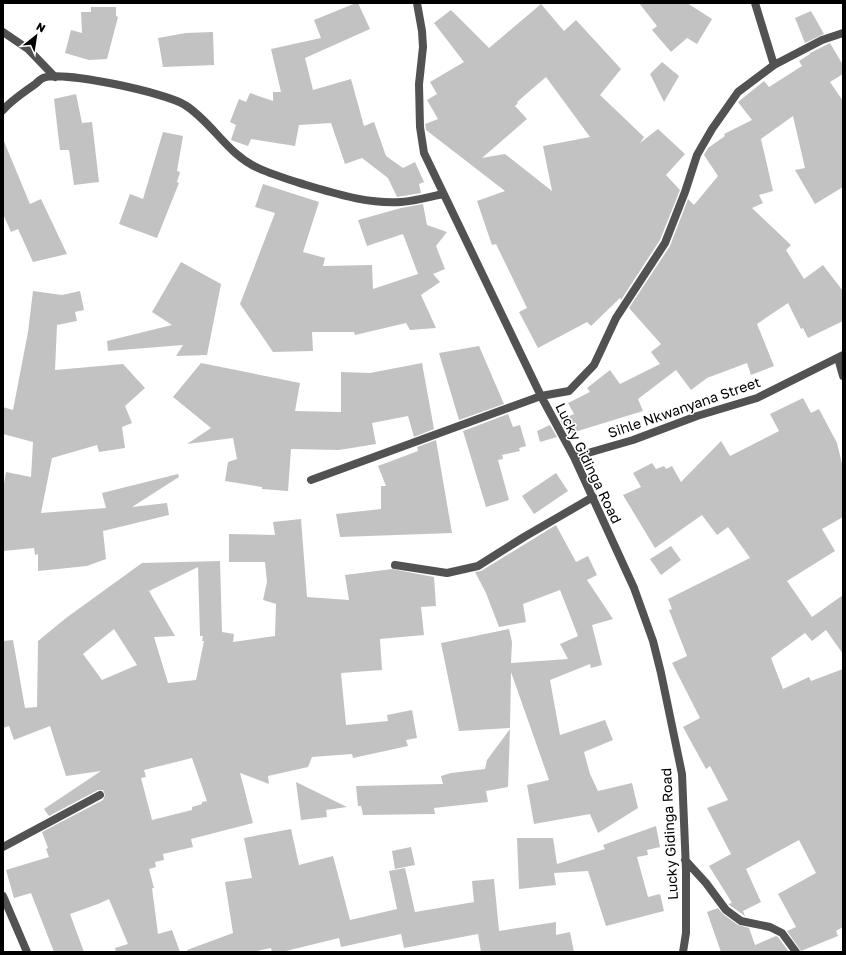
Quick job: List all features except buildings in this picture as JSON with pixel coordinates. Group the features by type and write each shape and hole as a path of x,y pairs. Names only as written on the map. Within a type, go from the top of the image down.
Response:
{"street":[{"name":"Lucky Gidinga Road","path":"417,3 423,47 419,84 420,127 424,153 541,396 574,457 593,497 634,588 653,641 682,774 686,933 683,952"},
{"path":"755,3 774,65"},
{"path":"3,32 28,49 55,77"},
{"path":"311,480 541,396 569,391 594,365 616,318 664,243 685,192 697,155 712,129 738,92 774,65 822,40 843,33"},
{"path":"3,110 24,91 44,78 55,77 98,81 165,96 185,104 216,132 238,157 257,168 348,197 377,202 402,202 443,194"},
{"path":"840,356 843,376"},
{"name":"Sihle Nkwanyana Street","path":"574,457 633,440 697,416 757,398 840,356"},
{"path":"395,565 447,573 478,566 524,537 593,497"},
{"path":"3,847 100,795"},
{"path":"685,860 726,910 741,921 770,927 782,933 796,952"},
{"path":"3,896 27,952"}]}
